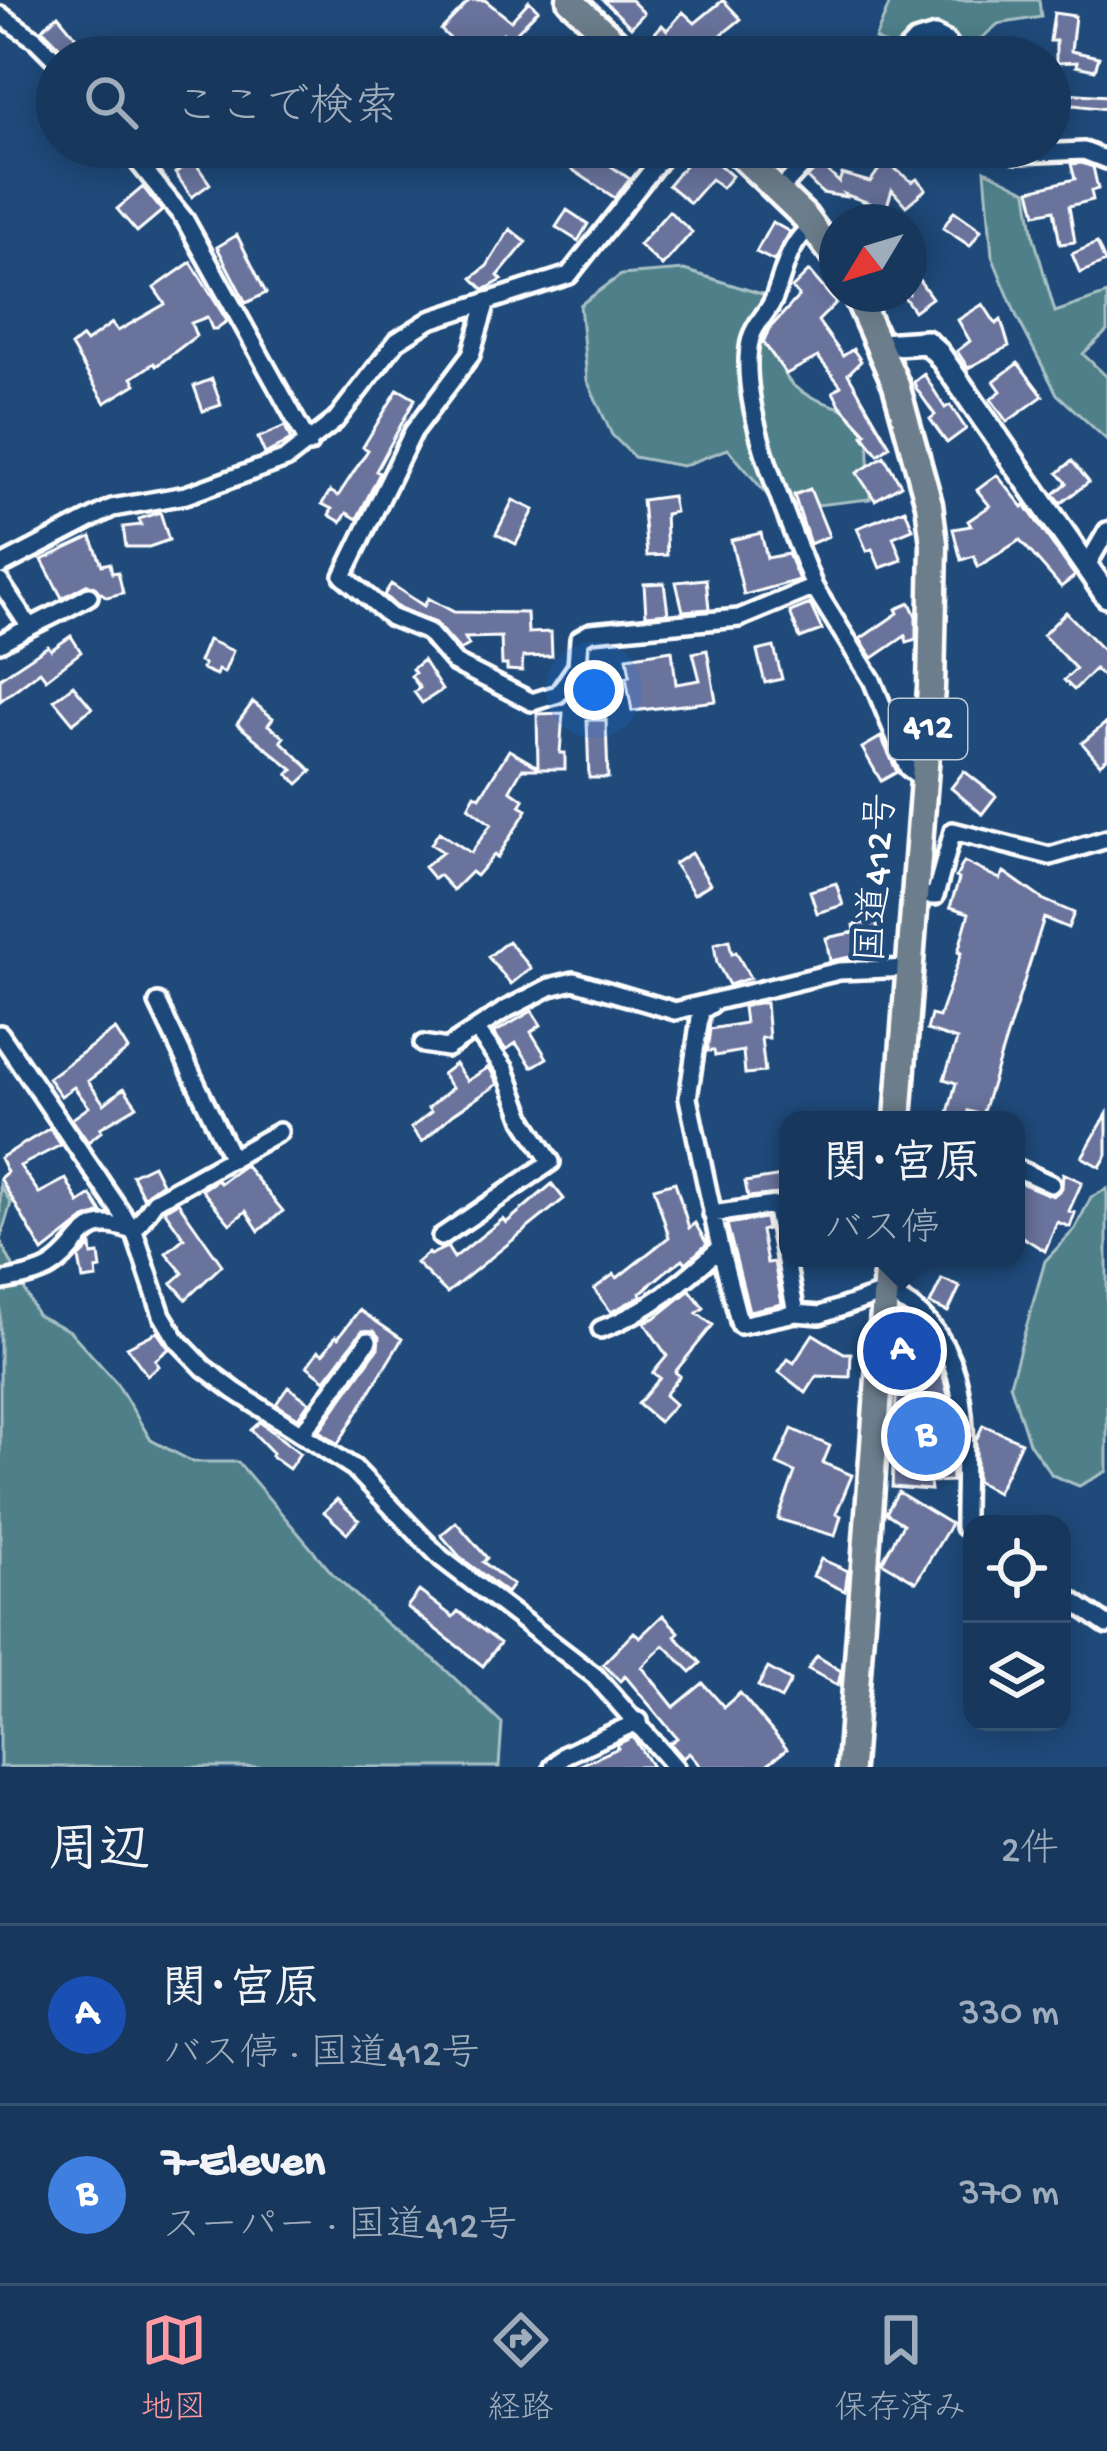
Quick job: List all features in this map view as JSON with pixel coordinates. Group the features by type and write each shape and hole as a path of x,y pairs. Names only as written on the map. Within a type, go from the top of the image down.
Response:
{"highway":[{"path":"570,0 609,36"},
{"path":"755,168 819,236"},
{"name":"国道412号","path":"865,312 881,345 919,462 934,544 935,617 899,1111"},
{"path":"850,1767 888,1267"}],"main road":[{"path":"881,345 926,342 938,353 1107,596"}],"street":[{"path":"0,15 36,40"},
{"path":"1071,152 1107,160"},
{"path":"143,168 203,250 309,444"},
{"path":"0,566 112,508 186,495 286,459 335,421 397,341 430,320 569,275 653,168"},
{"path":"779,190 800,168"},
{"path":"812,226 796,238 773,302 752,333 748,375 753,409 814,587 872,680 908,768 924,780"},
{"path":"487,301 471,355 413,432 343,576 392,617 428,632 455,664 532,702 558,694 577,666 579,639 591,632 740,618 814,587"},
{"path":"1085,569 1107,531"},
{"path":"0,582 28,626"},
{"path":"0,643 89,596"},
{"path":"914,896 934,896 953,831 1050,856 1107,838"},
{"path":"423,1044 447,1048 550,987 574,981 675,1011 839,971 909,968"},
{"path":"719,999 700,1011 688,1097 740,1325 796,1313 820,1315 886,1292 911,1304 946,1345 962,1386 964,1515"},
{"path":"158,1004 232,1159"},
{"path":"441,1237 550,1162 524,1120 506,1069 476,1029"},
{"path":"0,1034 134,1232 162,1315 177,1340 220,1380 354,1468 441,1558 596,1676 675,1767"},
{"path":"134,1232 155,1201 279,1132"},
{"path":"1025,1172 1051,1184"},
{"path":"712,1214 775,1205 779,1226"},
{"path":"0,1282 54,1266 90,1228 116,1224 134,1232"},
{"path":"602,1329 683,1283 720,1248"},
{"path":"787,1267 796,1313"},
{"path":"303,1432 368,1341"},
{"path":"1071,1600 1107,1625"},
{"path":"554,1767 565,1755 639,1721"}],"green space":[{"path":"891,0 1039,0 1041,17 998,24 984,36 876,36"},
{"path":"985,170 1027,191 1034,238 1055,312 1107,294 1107,331 1083,354 1107,377 1107,440 1057,394 1017,317 992,256"},
{"path":"684,270 765,295 776,350 788,380 814,398 868,417 870,499 799,507 769,497 728,449 682,466 634,457 612,435 587,380 580,305 621,275"},
{"path":"0,1185 11,1203 0,1240"},
{"path":"1107,1189 1107,1471 1079,1486 1052,1475 1029,1443 1010,1384 1045,1261 1075,1229 1091,1197"},
{"path":"0,1240 37,1315 70,1331 116,1382 151,1440 193,1462 238,1462 332,1573 502,1723 499,1767 0,1767"}],"building":[{"path":"470,0 485,0 511,21 529,1 538,10 513,36 447,36 441,30"},
{"path":"603,0 631,0 644,13 631,27"},
{"path":"723,0 741,19 720,36 652,36 662,25 667,30 683,12 695,23"},
{"path":"1054,13 1075,16 1071,51 1071,36 1051,36"},
{"path":"58,15 75,36 49,36 42,29"},
{"path":"1071,51 1099,57 1095,70 1076,66 1077,62 1071,62"},
{"path":"1071,93 1107,96 1107,109 1074,105"},
{"path":"1071,164 1093,167 1098,189 1091,191 1093,200 1069,206 1075,242 1060,244 1054,210 1036,214 1030,190 1075,179"},
{"path":"199,168 210,184 192,197 175,173"},
{"path":"570,168 614,168 630,179 615,198"},
{"path":"683,168 723,168 732,176 722,188 711,179 690,203 668,185"},
{"path":"816,168 824,168 839,182 842,174 870,182 880,168 894,168 926,189 908,204 892,190 888,204 872,204 844,194 846,197 822,193 807,178"},
{"path":"143,187 162,211 137,232 117,209"},
{"path":"567,210 588,224 578,241 556,227"},
{"path":"669,211 692,232 662,266 639,245"},
{"path":"954,211 981,230 970,246 943,228"},
{"path":"772,222 790,232 774,261 756,252"},
{"path":"510,229 526,242 498,276 502,280 484,290 472,278 487,266"},
{"path":"237,235 266,293 246,303 217,247"},
{"path":"1097,243 1105,262 1080,273 1072,254"},
{"path":"191,262 227,321 216,329 207,317 191,323 196,336 132,378 136,384 105,403 71,346 82,337 86,342 112,323 118,331 165,304 154,288"},
{"path":"809,271 819,283 819,312 827,312 818,321 843,356 853,349 861,361 848,374 890,446 878,455 866,433 840,405 833,392 841,386 818,357 786,374 763,342 799,296 792,288"},
{"path":"983,304 996,324 1001,320 1009,346 968,368 957,351 970,341 958,320"},
{"path":"1018,363 1043,396 1007,422 991,399 1001,391 994,381"},
{"path":"924,374 945,408 950,405 966,429 947,443 914,382"},
{"path":"212,379 221,405 203,411 194,386"},
{"path":"398,389 415,399 376,471 380,473 357,519 347,513 341,522 322,504 330,491 338,496 368,450 363,447"},
{"path":"285,426 291,440 265,454 258,438"},
{"path":"884,456 901,485 875,500 857,473"},
{"path":"1072,461 1089,482 1061,503 1054,494 1067,483 1058,473"},
{"path":"997,475 1025,505 1075,576 1061,587 1020,540 978,567 974,556 961,560 953,529 971,526 968,521 990,506 977,490"},
{"path":"810,489 829,536 810,544 794,495"},
{"path":"672,496 675,512 665,514 667,555 647,556 642,500"},
{"path":"513,500 534,510 516,544 496,534"},
{"path":"905,509 913,529 893,537 902,560 880,568 857,528"},
{"path":"160,512 169,540 149,547 126,547 123,527 141,525 139,519"},
{"path":"761,533 767,558 788,554 799,580 744,595 731,540"},
{"path":"91,537 102,565 110,563 112,573 118,572 123,593 107,597 88,584 62,598 42,560"},
{"path":"706,579 709,609 683,611 676,582"},
{"path":"664,583 668,613 646,615 644,584"},
{"path":"391,584 424,606 428,598 454,612 527,613 528,633 551,632 552,656 523,657 522,671 502,665 501,637 465,638 469,645 460,650 436,623 397,607 384,595"},
{"path":"910,603 916,616 916,639 907,642 905,636 873,658 860,639"},
{"path":"810,604 822,630 800,638 790,612"},
{"path":"1066,612 1107,654 1107,681 1095,669 1074,690 1064,680 1076,669 1043,635"},
{"path":"71,636 81,652 46,679 40,671 0,701 0,678"},
{"path":"208,640 233,651 224,673 202,669 204,664 199,662"},
{"path":"774,647 782,679 765,683 757,651"},
{"path":"672,650 676,684 700,680 693,653 707,650 716,701 632,711 627,657"},
{"path":"423,660 442,690 422,703 414,692 420,688 411,676"},
{"path":"73,685 92,708 73,723 54,700"},
{"path":"253,702 273,718 268,725 312,771 298,784 288,774 293,770 237,724"},
{"path":"563,713 560,753 565,753 565,769 522,769 510,790 524,800 520,806 527,810 497,858 494,855 476,876 471,872 453,890 439,875 434,879 424,867 443,852 431,844 439,832 471,853 491,824 468,807 475,794 480,797 509,750 538,767 537,714"},
{"path":"587,720 606,720 608,778 589,778"},
{"path":"1107,722 1107,758 1100,764 1082,743"},
{"path":"881,737 897,772 881,781 862,748"},
{"path":"964,771 996,796 982,814 951,788"},
{"path":"691,853 710,884 694,894 674,864"},
{"path":"964,862 1000,879 1004,872 1042,899 1074,913 1068,928 1044,918 983,1111 948,1111 956,1083 944,1079 957,1040 927,1030 931,1015 939,1017 969,913 950,907"},
{"path":"836,883 843,905 817,913 810,891"},
{"path":"876,921 884,957 860,955 830,961 826,938 855,932 854,925"},
{"path":"729,940 732,954 736,952 750,978 729,985 717,963 714,944"},
{"path":"508,941 531,968 511,984 488,957"},
{"path":"766,1003 769,1038 761,1038 765,1072 745,1074 743,1051 715,1056 714,1051 707,1051 710,1029 745,1023 743,1007"},
{"path":"532,1011 541,1025 531,1032 547,1058 532,1067 516,1043 506,1050 494,1033"},
{"path":"115,1029 128,1050 88,1081 104,1104 124,1088 137,1106 100,1128 88,1142 72,1119 89,1107 74,1087 61,1096 48,1078"},
{"path":"455,1064 467,1081 489,1067 498,1084 422,1142 411,1128 452,1088 442,1074"},
{"path":"1107,1114 1107,1155 1100,1167 1082,1157"},
{"path":"50,1128 61,1145 20,1166 39,1193 66,1179 79,1203 91,1195 102,1213 85,1219 43,1252 0,1178 7,1172 0,1158"},
{"path":"153,1165 162,1183 143,1197 132,1175"},
{"path":"245,1165 283,1211 259,1231 246,1211 230,1224 202,1190"},
{"path":"1063,1173 1082,1182 1069,1211 1075,1213 1070,1227 1057,1222 1045,1251 1025,1239 1025,1185 1053,1196 1062,1188"},
{"path":"779,1176 779,1195 748,1197 745,1182"},
{"path":"675,1182 689,1228 695,1223 707,1244 686,1263 683,1259 665,1272 641,1296 611,1312 594,1289 614,1274 617,1278 669,1237 654,1188"},
{"path":"552,1184 564,1199 447,1293 416,1263 447,1247 454,1258"},
{"path":"178,1202 222,1265 186,1299 172,1283 183,1273 166,1253 184,1238 164,1210"},
{"path":"765,1218 767,1229 761,1231 767,1263 774,1262 782,1304 749,1311 727,1224"},
{"path":"91,1246 92,1255 99,1254 101,1269 96,1270 97,1278 83,1280 79,1258"},
{"path":"942,1279 960,1287 948,1312 930,1304"},
{"path":"690,1290 704,1308 697,1313 713,1325 675,1372 680,1376 665,1395 675,1404 659,1422 638,1404 660,1378 653,1373 667,1356 644,1322"},
{"path":"359,1310 402,1339 338,1444 319,1431 378,1348 379,1337 374,1331 362,1331 325,1380 307,1366 318,1351 323,1354 338,1338"},
{"path":"900,1315 928,1342 948,1396 952,1481 930,1482 931,1490 892,1487"},
{"path":"157,1332 169,1349 147,1375 127,1347"},
{"path":"813,1334 851,1353 850,1377 817,1376 806,1393 779,1372 788,1359 794,1363"},
{"path":"288,1387 309,1402 298,1418 276,1404"},
{"path":"260,1422 300,1453 289,1469 271,1456 251,1430"},
{"path":"983,1425 1021,1442 997,1493 976,1481 976,1440"},
{"path":"792,1429 830,1446 823,1463 852,1475 836,1514 841,1516 835,1536 778,1519 795,1472 777,1464"},
{"path":"898,1492 951,1524 916,1582 882,1562 903,1524 886,1513"},
{"path":"337,1499 359,1520 347,1533 324,1512"},
{"path":"456,1522 487,1558 483,1562 513,1585 507,1593 461,1558 441,1535"},
{"path":"821,1559 848,1571 845,1591 813,1576"},
{"path":"419,1591 453,1617 458,1611 500,1643 483,1666 407,1607"},
{"path":"663,1615 679,1632 675,1636 701,1663 691,1672 664,1645 642,1667 674,1707 703,1683 724,1707 740,1693 787,1749 764,1767 701,1767 689,1753 683,1758 670,1743 677,1738 625,1676 620,1681 603,1664 634,1632 640,1637"},
{"path":"817,1656 841,1671 838,1685 808,1669"},
{"path":"768,1668 791,1681 781,1699 758,1686"},
{"path":"633,1737 652,1767 576,1767 618,1748 616,1745"}],"place":[{"name":"関･宮原","path":"902,1351"},
{"name":"7-Eleven","path":"926,1436"}]}
